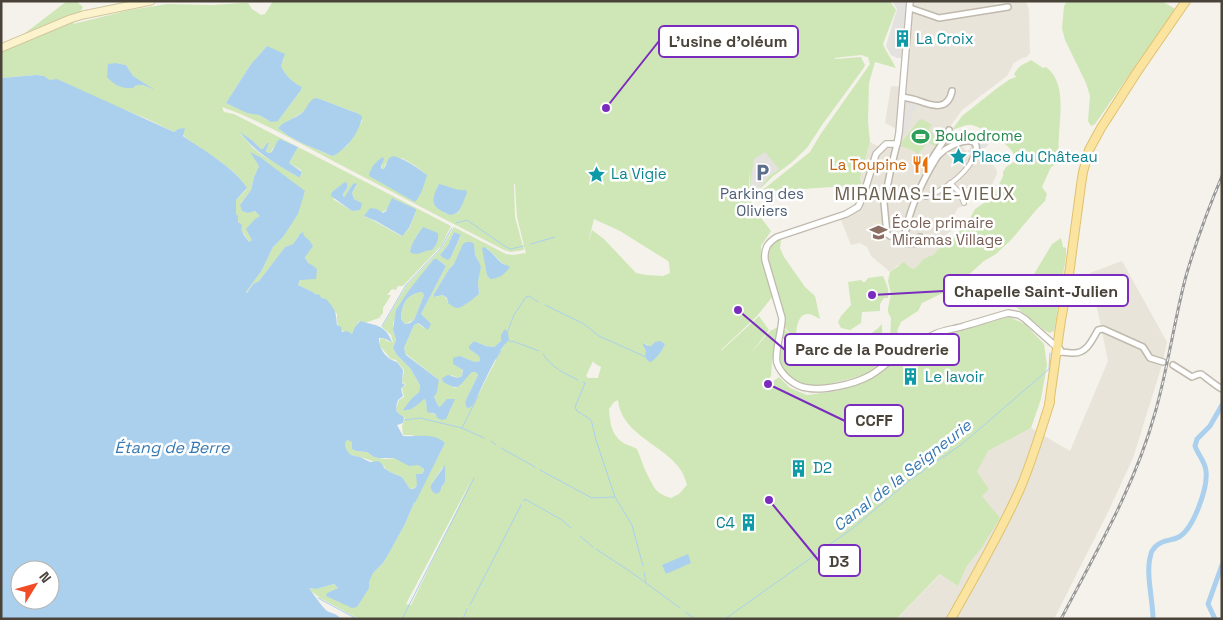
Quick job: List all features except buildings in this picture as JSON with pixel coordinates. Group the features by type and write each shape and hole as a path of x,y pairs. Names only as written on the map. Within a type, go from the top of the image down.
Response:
{"main road":[{"path":"1,48 70,19 151,1"},
{"path":"951,619 1019,491 1030,464 1056,384 1061,320 1068,282 1080,185 1090,150 1108,116 1186,1"},
{"path":"1049,405 1067,299 1068,282"}],"street":[{"path":"910,1 900,133 884,204 887,234 907,244 920,240 935,240"},
{"path":"910,8 939,18 1008,7"},
{"path":"902,97 939,106 951,98 952,92"},
{"path":"929,170 930,162 949,130"},
{"path":"895,238 904,240 919,189 940,154 960,142 971,141 977,146 977,153 968,168 936,193 926,197"},
{"path":"897,144 886,144 876,154 860,204 852,211 777,237 769,242 766,247 764,253 765,260 782,318 776,359 784,374 794,383 810,389 852,383 868,377 894,358 938,333 1008,313 1014,313 1023,317 1058,349 1064,351 1075,353 1085,350 1098,330 1103,329 1144,347 1150,358 1162,362"},
{"path":"950,183 960,193 964,203"},
{"path":"1173,365 1192,376 1202,374 1222,389"}],"shaded area":[{"path":"892,1 906,1 902,58 891,55 886,46 897,9"},
{"path":"913,1 996,1 995,4 1026,1 1029,10 1030,53 1027,57 1014,63 1007,76 962,110 940,141 943,149 958,141 971,159 976,152 980,153 994,166 997,174 992,190 985,196 971,196 967,200 967,204 958,208 953,217 942,222 941,224 944,227 951,223 959,227 946,236 951,244 938,249 934,256 921,262 918,267 913,269 908,266 898,265 890,272 871,256 867,247 860,243 851,245 840,213 850,208 858,200 862,185 860,180 870,142 877,146 895,139 895,128 885,123 891,86 906,87"},
{"path":"905,102 918,104 916,110 912,112 911,125 903,137 900,136"},
{"path":"979,136 990,143 980,153 976,152 971,159 967,152 973,140"},
{"name":"Parking des Oliviers","path":"765,152 779,169 767,178 751,200 750,186 754,159"},
{"name":"École primaire Miramas Village","path":"872,222 883,222 884,235 878,241 873,242"},
{"path":"1122,261 1167,342 1162,365 1133,458 1054,619 896,619 941,574 958,586 967,566 980,549 957,509 988,451 1031,428 1070,451 1108,361 1090,273"}],"green space":[{"path":"67,1 76,1 83,7 73,24 130,10 167,4 213,5 248,3 252,9 261,15 265,14 273,1 890,1 896,10 883,44 896,68 875,62 869,83 868,122 870,142 860,179 862,185 760,192 810,152 870,64 868,58 870,58 861,55 834,58 861,57 865,65 807,148 760,189 750,191 750,171 749,190 753,204 771,231 761,246 761,259 773,296 757,316 721,350 723,351 759,316 769,330 751,353 770,331 780,326 772,361 771,376 768,380 772,382 779,377 790,388 807,395 837,391 871,377 897,357 929,338 951,334 1009,317 1025,324 1044,344 1047,365 1041,399 1031,428 988,451 977,472 989,489 982,496 1000,518 982,547 967,566 958,586 940,574 896,619 359,619 320,598 309,588 316,589 334,584 338,588 327,593 357,607 373,573 383,563 405,524 445,443 403,435 402,426 405,418 396,409 399,400 404,397 402,388 406,384 402,382 404,370 379,345 380,339 383,338 393,342 391,335 382,327 407,285 441,249 454,227 506,254 526,254 517,217 515,184 515,217 524,250 511,252 266,126 222,107 224,112 234,114 298,147 451,226 441,246 403,286 398,286 396,290 392,289 387,295 391,295 379,318 365,323 359,321 352,334 347,333 339,328 337,314 313,292 298,285 308,263 305,256 309,240 299,235 293,244 285,247 259,281 253,284 246,292 262,270 273,247 283,237 305,192 281,174 259,166 251,190 240,205 248,213 255,211 261,216 252,240 249,242 242,231 236,214 236,200 247,189 226,165 190,141 178,129 174,132 44,76 1,78 1,49","holes":["267,46 284,58 281,66 285,73 292,81 302,87 278,121 267,120 259,115 226,103 251,64","116,63 126,65 133,76 151,88 139,84 136,85","320,99 357,113 362,121 347,146 332,156 295,139 278,127","240,133 253,141 261,149 267,143 269,144 266,152 270,153 279,140 298,147 289,163 301,170 300,177 262,155","402,158 427,175 370,172 383,164 381,169 384,169 385,164","352,185 357,185 352,193 354,199 360,202 352,211 333,199 347,188 343,194 344,199","458,190 461,191 460,210 458,213 450,215 443,212","394,199 416,211 409,229 401,236 365,217 367,212 383,212","594,219 620,231 668,261 670,273 663,276 636,273 604,239 592,230 588,243","423,227 432,250 410,250 416,237","454,232 461,236 451,257 440,255 448,245","473,244 475,255 479,262 479,294 465,304 448,303 443,295 435,297 434,294 449,269","487,248 505,265 487,275","437,259 446,266 421,314 424,328 417,323 414,325 404,348 406,354 439,380 434,397 439,407 451,409 448,413 432,414 427,407 426,400 423,399 407,411 412,398 419,392 420,385 410,368 393,348 396,340 393,323 409,290","502,335 506,342 473,405 466,407 465,402 478,375 476,372 472,372 464,379 461,385 455,388 443,382 452,375 458,378 463,375 460,356 475,362 480,361 479,356 469,349 474,341 494,347 501,341","655,342 665,344 658,355 646,351 645,343 648,346","593,361 601,367 598,378 588,378 586,376","618,400 622,414 629,425 674,461 682,472 687,485 679,494 671,498 656,490 646,473 637,449 624,443 615,435 609,409","442,468 445,469 445,482 441,488 431,485","473,477 411,605 406,604"]},
{"path":"1067,1 1162,1 1175,9 1095,124 1091,126 1088,121 1090,96 1086,83 1065,40 1062,28 1064,6"},
{"path":"1031,60 1043,68 1046,67 1057,81 1061,108 1058,163 1051,167 1042,187 1047,194 1045,201 1011,240 996,254 941,294 922,303 918,311 901,322 897,331 903,344 886,356 890,343 891,318 888,308 891,294 888,281 890,272 904,262 913,269 924,259 934,255 938,249 951,244 975,209 993,197 1006,167 1014,162 1014,155 1009,148 980,128 969,125 952,130 962,116 996,89 1016,77 1014,74 1018,68"},
{"name":"Boulodrome","path":"922,119 932,125 929,129 939,141 936,147 928,142 918,154 901,146 901,143 918,121"},
{"path":"1061,238 1063,247 1066,248 1066,256 1054,331 1050,333 1015,306 1052,244"},
{"path":"777,240 781,240 780,248 784,257 805,287 815,296 820,319 811,314 804,315 799,320 797,329 796,341 804,349 804,355 818,360 820,356 836,358 851,355 848,354 849,349 846,343 866,337 882,324 883,362 861,376 817,387 807,387 795,381 780,366 778,359 781,341 788,351 799,356 786,344 787,341 782,338 784,329 796,340 784,327 766,256 769,246"},
{"path":"883,276 888,298 884,298 880,304 880,311 862,312 861,323 850,330 841,328 838,322 851,305 848,282 861,280 865,282 868,278"},
{"path":"422,292 424,295 414,320 405,324 401,319 404,304 412,295"},
{"path":"348,440 352,442 352,449 356,451 367,452 374,457 385,459 397,458 424,469 416,486 410,489 402,477 385,469 385,467 351,455 345,443"}],"water":[{"path":"267,46 285,54 281,66 292,81 302,87 278,121 271,122 259,115 247,113 226,103 251,64"},
{"path":"108,64 126,65 133,76 155,90 140,85 133,88 125,88 112,82 107,77"},
{"name":"Étang de Berre","path":"36,75 44,76 50,80 57,79 174,132 185,128 183,136 226,166 247,188 236,200 236,214 238,222 242,225 242,232 249,242 252,240 246,229 260,216 255,211 248,213 242,211 240,205 251,190 259,166 250,152 260,157 305,191 298,214 283,237 273,247 262,270 246,292 253,284 259,281 285,247 293,244 303,232 304,236 313,246 305,257 308,263 317,269 316,279 300,280 298,285 326,299 334,310 337,325 341,327 342,332 347,331 352,334 360,321 379,327 386,332 392,342 379,338 380,346 387,356 397,362 403,370 402,383 405,384 401,389 403,396 398,400 396,408 397,412 404,417 403,423 397,425 403,436 436,437 445,443 415,503 413,502 405,524 383,563 373,573 369,582 369,588 357,607 352,608 326,596 327,593 338,588 334,584 316,589 309,588 327,611 341,619 1,619 1,78","holes":["348,440 352,442 352,449 356,451 367,452 378,458 394,458 409,466 418,465 424,469 422,474 416,474 417,482 415,488 410,489 402,477 385,469 378,461 370,462 351,455 345,443"]},
{"path":"315,98 362,116 359,127 352,139 342,150 332,156 297,140 278,128 302,113"},
{"path":"240,132 261,149 269,143 266,152 272,152 280,139 298,147 289,163 302,172 300,177 259,152"},
{"path":"394,156 427,175 421,193 415,202 369,176 372,168 383,157 381,169 384,169 389,158"},
{"path":"345,182 347,183 347,188 343,194 344,198 352,185 357,184 352,193 354,199 362,204 360,210 352,211 331,196 332,192"},
{"path":"439,184 466,190 467,193 457,212 450,215 439,209 434,203 434,195"},
{"path":"392,198 416,209 409,228 402,236 364,216 370,208 377,209 383,213 386,211"},
{"path":"423,227 438,233 435,246 432,250 418,254 410,252 415,239"},
{"path":"454,232 461,235 448,260 440,255 448,245"},
{"path":"466,242 474,244 475,255 481,267 478,282 479,294 465,305 456,308 448,303 447,298 443,295 434,297 434,294 454,264 463,244"},
{"path":"484,247 503,264 510,267 504,274 493,279 490,279 487,275 482,248"},
{"path":"434,259 437,259 446,266 421,314 431,324 428,330 418,323 414,325 404,348 406,355 439,380 434,397 439,407 447,399 455,399 446,419 442,420 437,418 436,414 427,412 424,399 412,409 403,410 419,392 420,385 410,368 393,348 396,340 393,329 396,310 409,290","holes":["422,292 424,295 414,320 405,324 401,319 404,304 412,295"]},
{"path":"505,329 509,340 495,361 473,405 469,408 466,407 465,402 478,375 476,372 472,372 457,387 443,382 442,378 448,375 458,378 462,376 463,370 453,364 453,358 460,356 475,362 480,361 479,356 469,349 469,346 474,341 494,347 501,341 501,335"},
{"path":"660,341 665,344 662,349 651,362 648,361 643,343 651,346 655,342"},
{"path":"445,465 445,482 440,492 436,494 433,492 431,485"},
{"path":"688,554 691,563 666,574 662,565"}],"waterway":[{"path":"456,223 467,220 510,249 524,246"},
{"path":"382,326 406,285 440,249 452,228"},
{"path":"531,244 555,237"},
{"path":"507,333 514,315 526,297 529,296 538,302"},
{"path":"545,305 584,324 599,336 646,357"},
{"path":"509,341 539,351"},
{"path":"496,359 501,351"},
{"name":"Canal de la Seigneurie","path":"725,619 853,528 910,480 962,444 1049,369 1050,353"},
{"path":"543,354 554,367 578,380"},
{"path":"583,382 585,383 575,407 577,411 590,419 592,423 615,497 632,525 643,566"},
{"path":"404,420 420,418 462,428 478,396"},
{"path":"1153,619 1149,577 1151,552 1161,542 1179,537 1185,532 1195,516 1205,487 1206,478 1204,464 1195,446 1197,439 1210,426 1222,405"},
{"path":"462,428 484,438"},
{"path":"491,441 496,445"},
{"path":"501,448 535,467"},
{"path":"540,470 592,498 614,497"},
{"path":"402,619 474,478"},
{"path":"524,501 525,499 562,520 571,528"},
{"path":"470,605 521,505"},
{"path":"580,536 593,547"},
{"path":"596,549 680,608"},
{"path":"1215,619 1208,604 1222,565"},
{"path":"644,572 646,583"},
{"path":"318,598 357,619"},
{"path":"463,619 467,609"},
{"name":"Canal de la Seigneurie","path":"685,612 695,619"}],"railway":[{"path":"1061,619 1114,518 1147,440 1160,396 1186,276 1202,226 1222,176"}],"place":[{"name":"La Croix","path":"902,39"},
{"name":"L'usine d'oléum","path":"606,108"},
{"name":"Boulodrome","path":"921,136"},
{"name":"Place du Château","path":"958,157"},
{"name":"La Toupine","path":"921,165"},
{"name":"Parking des Oliviers","path":"762,173"},
{"name":"La Vigie","path":"597,174"},
{"name":"École primaire Miramas Village","path":"878,232"},
{"name":"Chapelle Saint-Julien","path":"872,295"},
{"name":"Parc de la Poudrerie","path":"738,310"},
{"name":"Le lavoir","path":"911,377"},
{"name":"CCFF","path":"768,384"},
{"name":"D2","path":"799,468"},
{"name":"D3","path":"769,500"},
{"name":"C4","path":"749,523"}],"district":[{"name":"MIRAMAS-LE-VIEUX","path":"925,194"}]}
